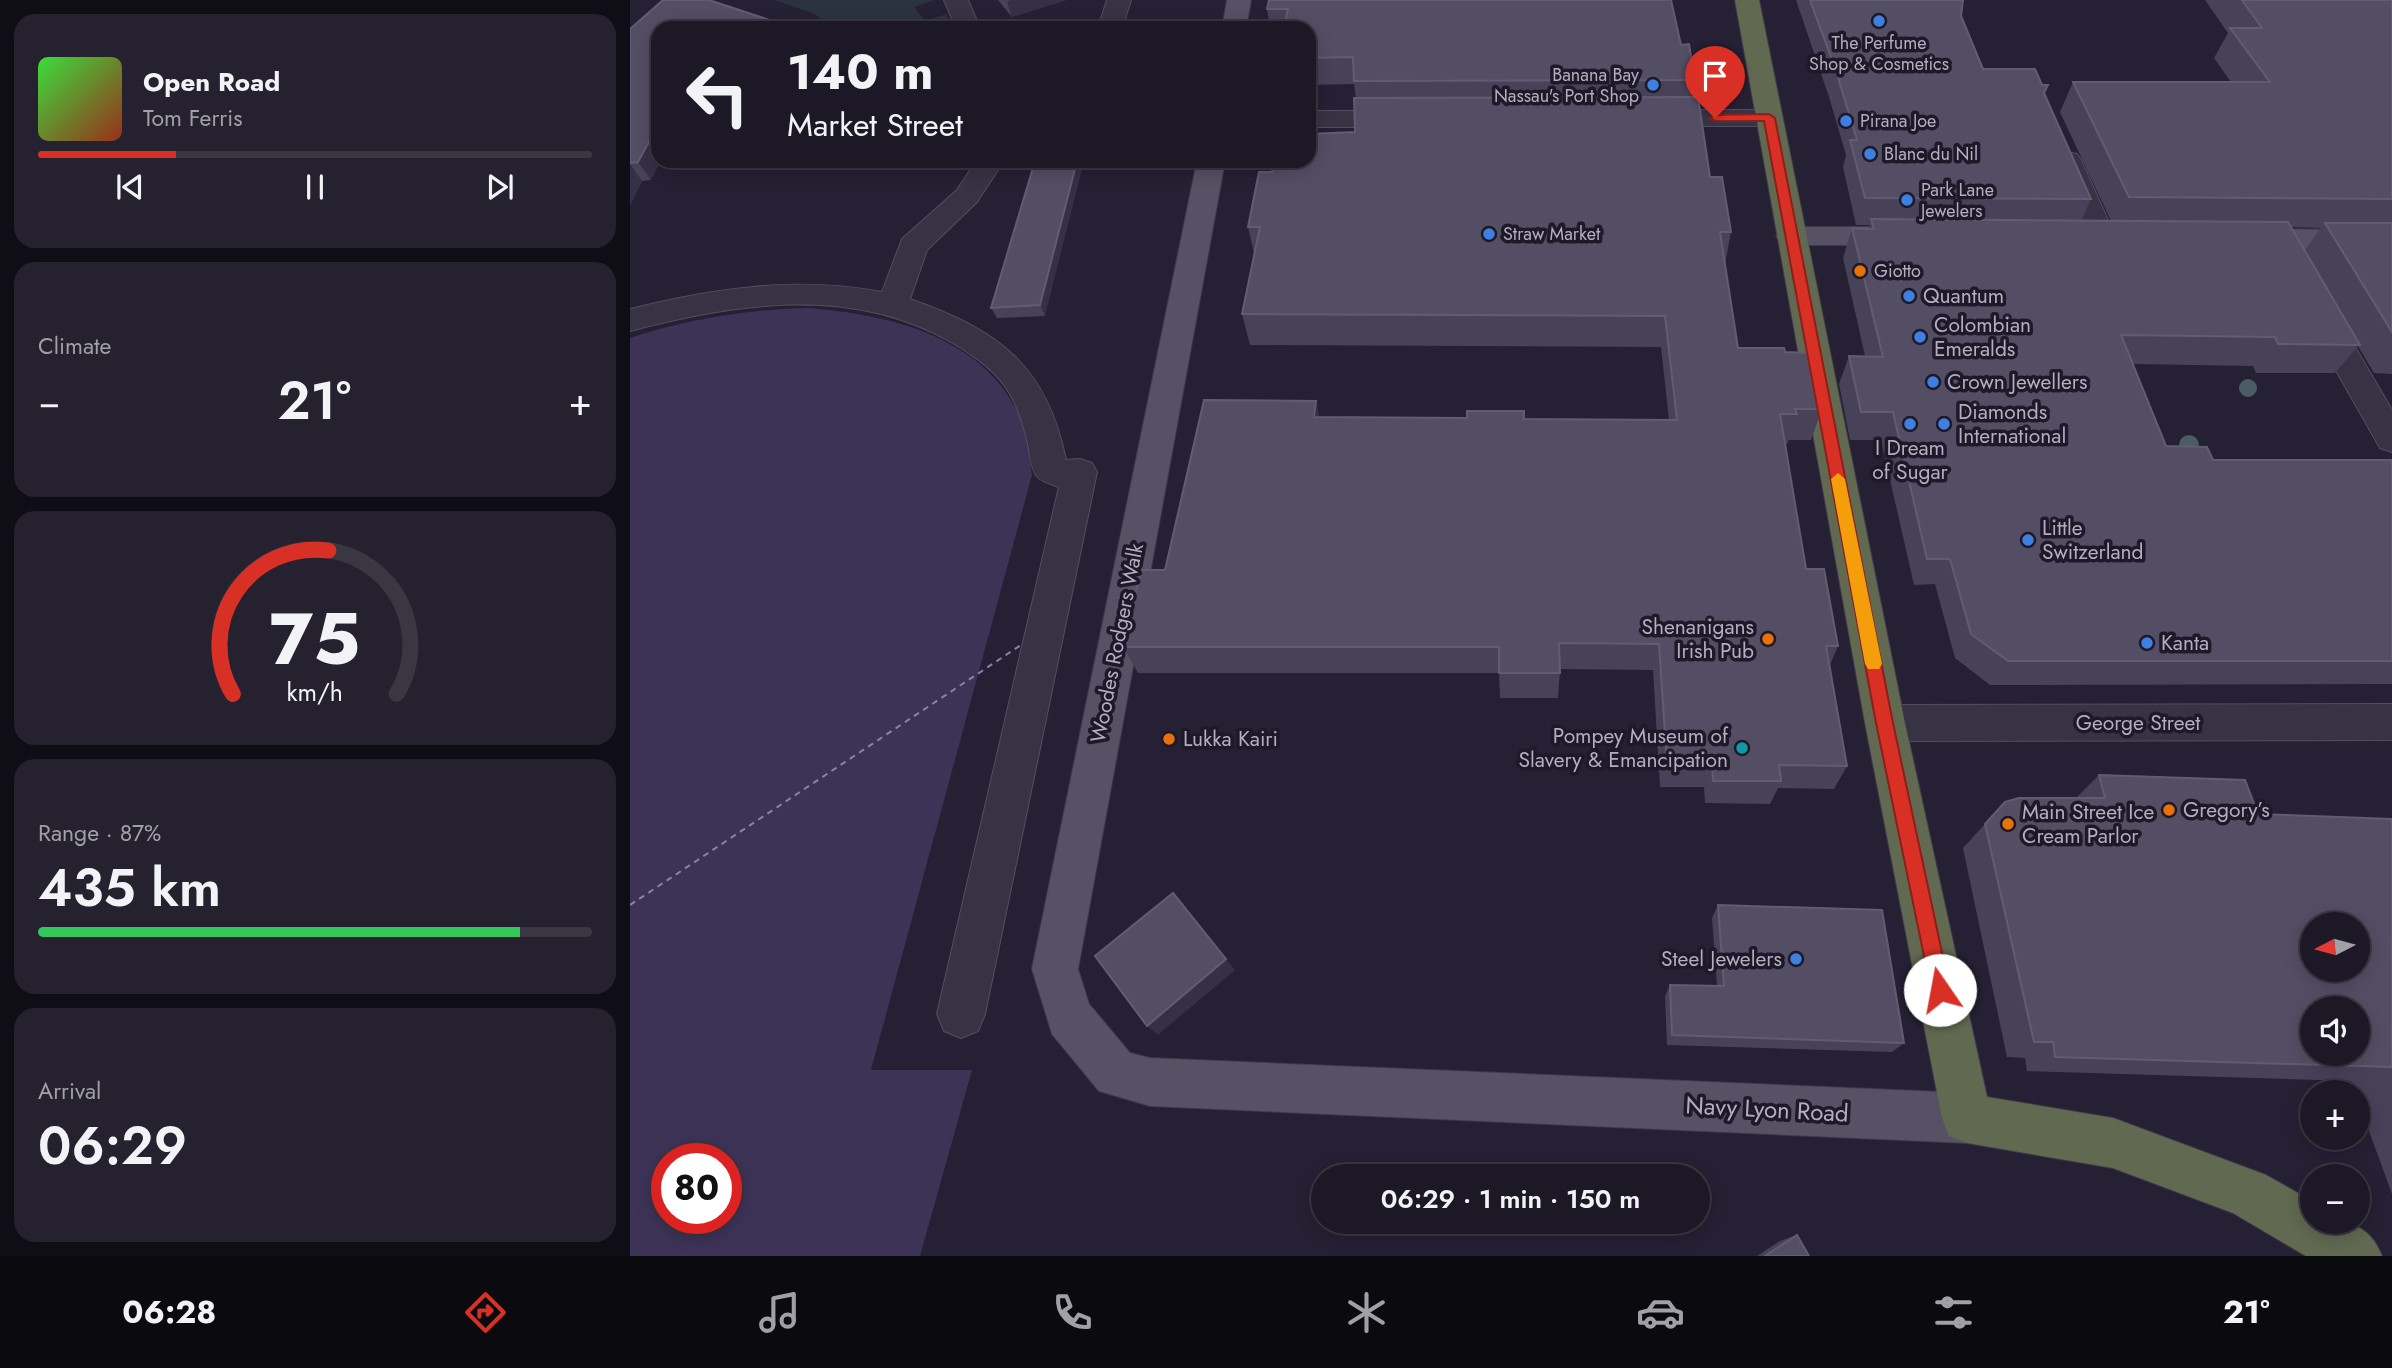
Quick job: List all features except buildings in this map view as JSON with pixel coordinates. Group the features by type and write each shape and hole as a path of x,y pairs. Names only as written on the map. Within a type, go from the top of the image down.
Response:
{"highway":[{"path":"1747,0 1885,723 1967,1118"},
{"name":"Navy Lyon Road","path":"1967,1118 2113,1143 2248,1193 2356,1256"}],"main road":[{"path":"1235,21 1239,0"},
{"name":"Woodes Rodgers Walk","path":"1150,1082 1116,1074 1069,1017 1055,969 1210,168"},
{"path":"1791,236 1926,237"},
{"path":"2223,239 2291,263 2392,240"},
{"name":"Navy Lyon Road","path":"1150,1082 1967,1118"}],"street":[{"path":"956,0 965,21"},
{"path":"1112,21 1119,0"},
{"path":"1630,118 1769,118"},
{"path":"1316,119 1434,119"},
{"path":"2059,142 2101,238"},
{"path":"893,305 913,246 967,196 985,168"},
{"path":"2291,263 2392,439"},
{"path":"630,320 713,300 762,295 841,296 893,305 961,332 1014,373 1032,403 1044,433 1050,468 1060,474 1080,472 961,1014"},
{"name":"George Street","path":"1885,723 2392,722"}],"shaded area":[{"path":"775,0 934,0 914,7 925,21 824,21 814,14"},
{"path":"946,14 950,21 925,21"},
{"path":"806,308 839,311 907,326 939,338 968,355 993,377 1013,404 1029,446 1032,475 871,1070 972,1070 920,1256 630,1256 630,338 739,313"}],"ferry route":[{"path":"630,905 1024,643"}],"slow traffic":[{"path":"1838,479 1873,664"}],"place":[{"name":"The Perfume Shop & Cosmetics","path":"1879,21"},
{"name":"Banana Bay Nassau's Port Shop","path":"1653,85"},
{"name":"Pirana Joe","path":"1846,121"},
{"name":"Blanc du Nil","path":"1870,154"},
{"name":"Park Lane Jewelers","path":"1907,200"},
{"name":"Straw Market","path":"1489,234"},
{"name":"Giotto","path":"1860,271"},
{"name":"Quantum","path":"1909,296"},
{"name":"Colombian Emeralds","path":"1920,337"},
{"name":"Crown Jewellers","path":"1933,382"},
{"name":"I Dream of Sugar","path":"1910,424"},
{"name":"Diamonds International","path":"1944,424"},
{"name":"Little Switzerland","path":"2028,540"},
{"name":"Shenanigans Irish Pub","path":"1768,639"},
{"name":"Kanta","path":"2147,643"},
{"name":"Lukka Kairi","path":"1169,739"},
{"name":"Pompey Museum of Slavery & Emancipation","path":"1742,748"},
{"name":"Gregory’s","path":"2169,810"},
{"name":"Main Street Ice Cream Parlor","path":"2008,824"},
{"name":"Steel Jewelers","path":"1796,959"}],"route":[{"path":"1715,118 1769,118 1885,723 1940,990"}]}
